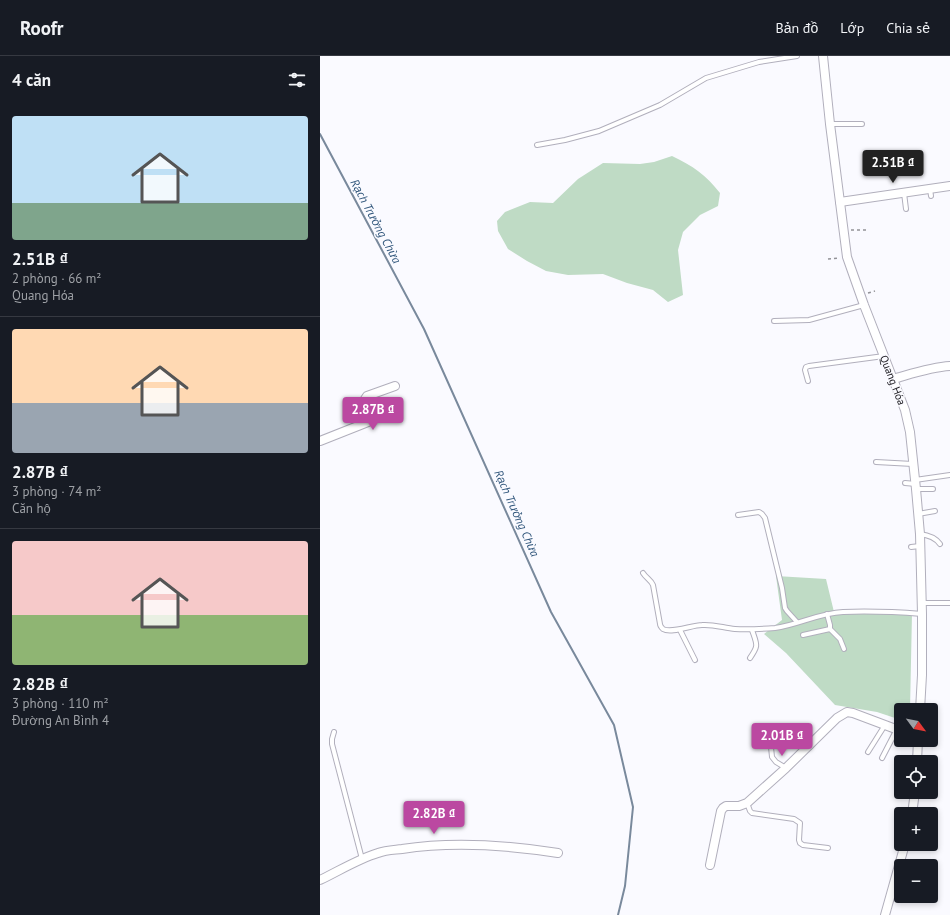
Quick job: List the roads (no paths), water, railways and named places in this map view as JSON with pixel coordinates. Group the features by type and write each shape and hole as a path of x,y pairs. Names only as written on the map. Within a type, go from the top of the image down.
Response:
{"street":[{"name":"Quang Hóa","path":"822,56 847,257 908,420 916,484 920,534 922,603 920,703"},
{"path":"840,202 904,193 931,193 950,186"},
{"path":"893,379 950,366"},
{"path":"320,441 368,422 371,416 365,399 367,396 395,386"},
{"path":"710,865 721,811 723,808 726,806 739,806 747,803 786,768 836,718 847,712 853,712 894,728"},
{"path":"320,880 379,852 412,847 447,844 528,849 558,853"},
{"path":"885,915 903,851"}],"lane":[{"path":"537,145 599,132 660,105 706,78 759,62 797,56"},
{"path":"830,124 862,124"},
{"path":"904,193 906,209"},
{"path":"774,321 809,320 864,305"},
{"path":"808,381 805,370 806,367 809,366 884,356"},
{"path":"876,462 913,464"},
{"path":"916,484 950,475"},
{"path":"906,483 933,489"},
{"path":"918,514 935,511"},
{"path":"738,515 759,512 765,518 782,588 785,608 797,622"},
{"path":"920,534 926,534 936,539 940,544"},
{"path":"911,547 920,546"},
{"path":"643,573 653,585 660,624 662,628 666,630 680,630 702,625 752,630 776,628 827,614 842,612 879,611 922,614"},
{"path":"922,603 950,603"},
{"path":"827,614 830,629 840,639 844,649"},
{"path":"803,635 830,629"},
{"path":"680,630 695,660"},
{"path":"750,658 757,644 752,630"},
{"path":"868,752 885,724"},
{"path":"334,732 332,744 362,859"},
{"path":"882,758 894,738"},
{"path":"766,742 771,747 772,757 776,762 786,768"},
{"path":"747,803 752,813 794,819 800,823 799,840 803,845 828,848"}],"waterway":[{"name":"Rạch Trưởng Chừa","path":"320,134 424,329 551,612 614,725 633,807 625,886 618,915"}]}
